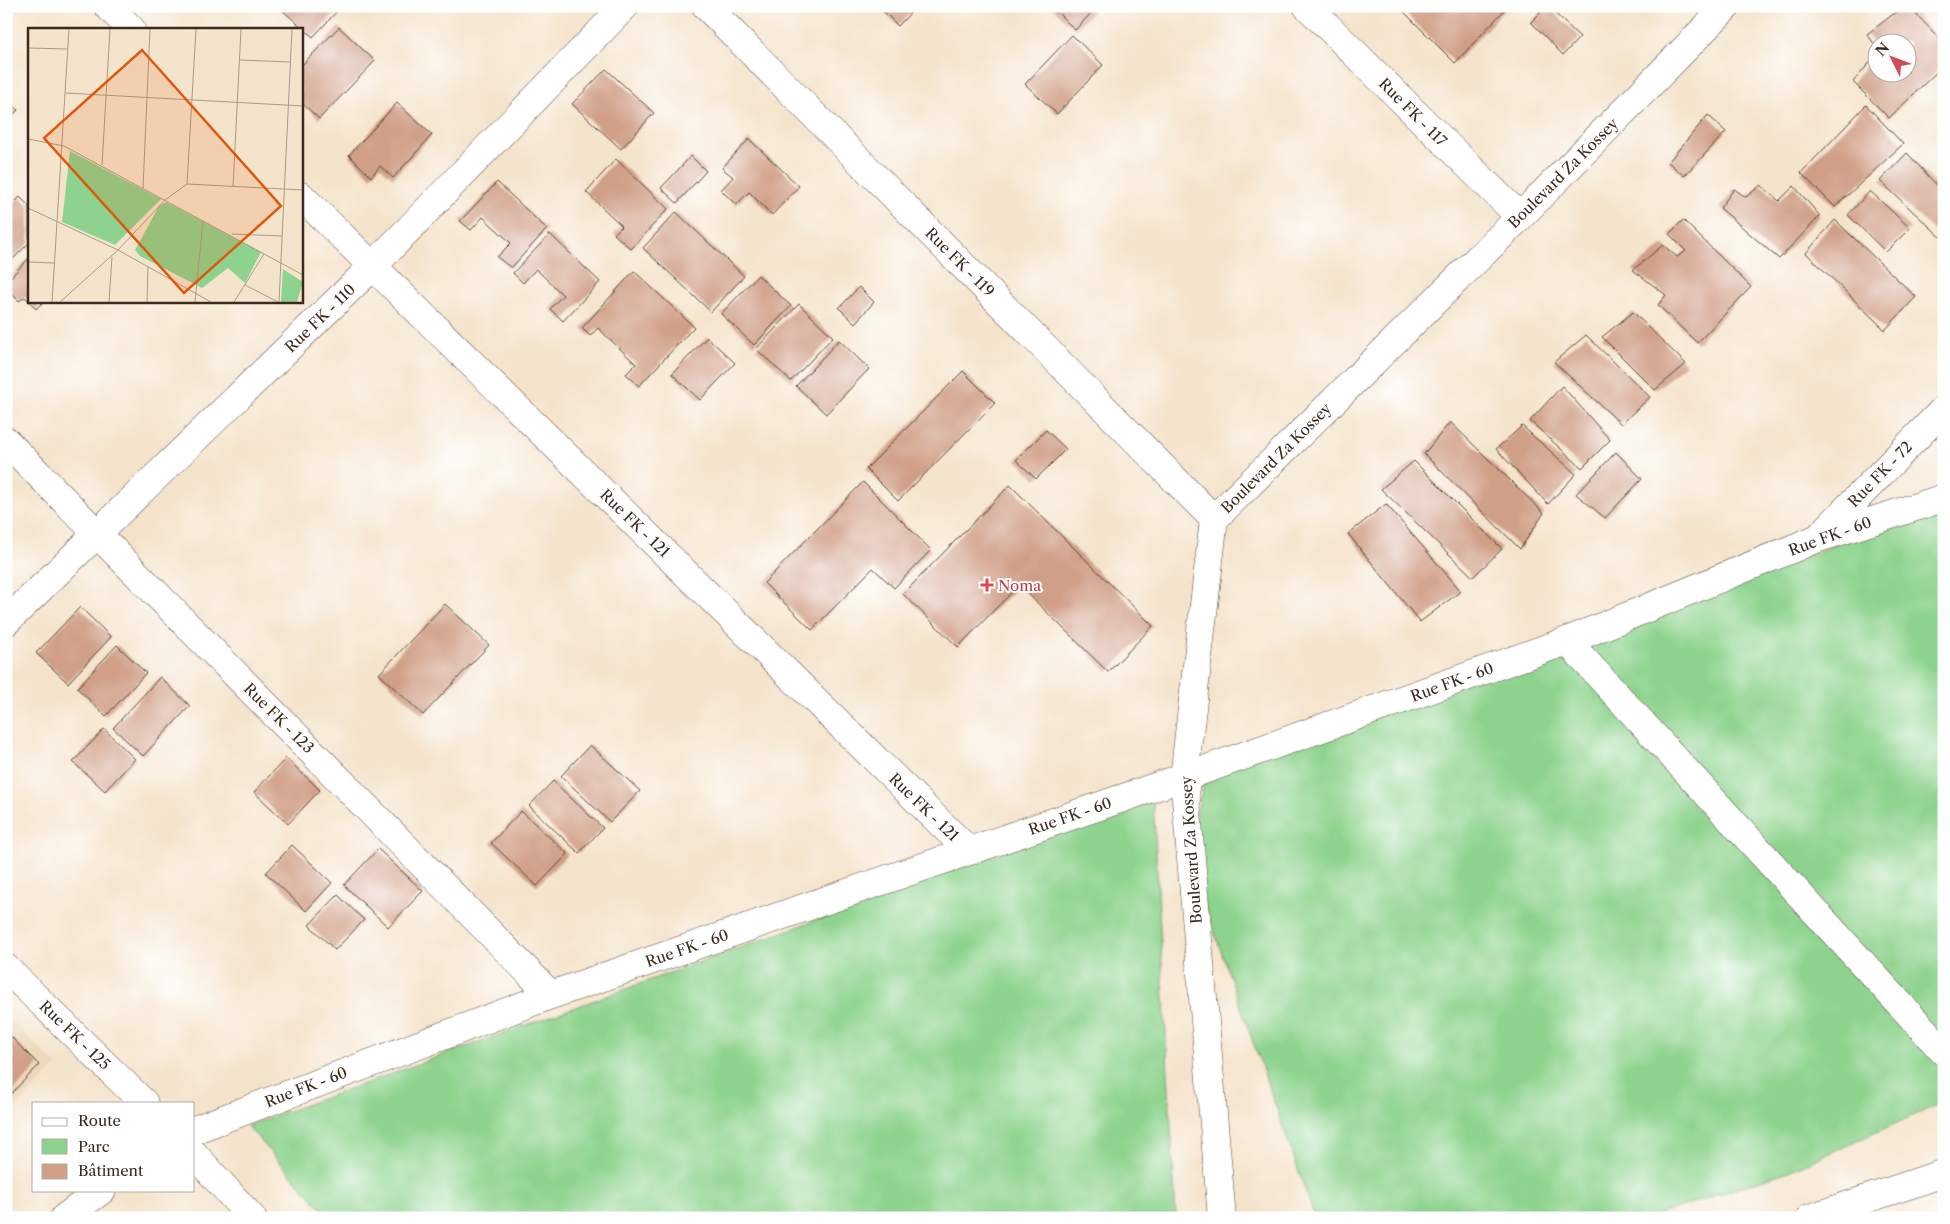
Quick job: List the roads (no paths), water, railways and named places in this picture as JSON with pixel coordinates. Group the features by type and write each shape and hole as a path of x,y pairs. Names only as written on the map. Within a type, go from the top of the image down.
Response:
{"street":[{"path":"108,6 130,28"},
{"name":"Rue FK - 110","path":"6,622 373,266 625,6"},
{"name":"Rue FK - 119","path":"706,6 1214,519"},
{"name":"Rue FK - 117","path":"1307,6 1520,217"},
{"name":"Boulevard Za Kossey","path":"1222,1218 1184,776 1214,519 1520,217 1727,6"},
{"name":"Rue FK - 121","path":"302,197 968,851"},
{"name":"Rue FK - 72","path":"1816,539 1944,409"},
{"name":"Rue FK - 123","path":"6,441 551,994"},
{"name":"Rue FK - 60","path":"195,1130 551,994 1184,776 1567,641 1816,539 1944,498"},
{"path":"1567,641 1944,1052"},
{"name":"Rue FK - 125","path":"6,968 143,1102"},
{"path":"195,1155 252,1218"},
{"path":"1810,1218 1944,1173"},
{"path":"64,1218 99,1192"}],"place":[{"name":"Noma","path":"987,585"}]}
